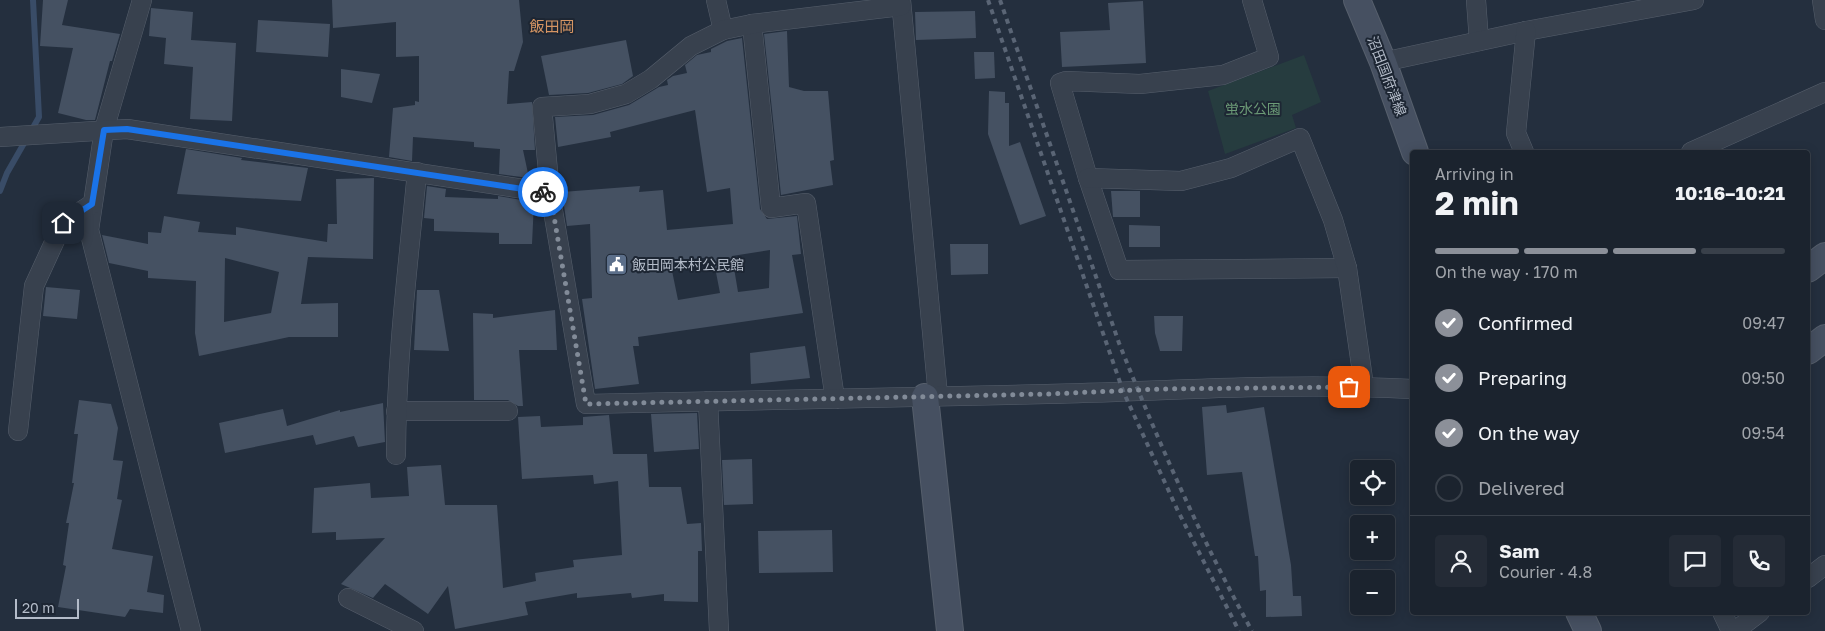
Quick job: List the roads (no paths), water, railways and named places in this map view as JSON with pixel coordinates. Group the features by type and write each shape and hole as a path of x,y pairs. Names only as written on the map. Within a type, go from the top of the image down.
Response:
{"main road":[{"name":"沼田国府津線","path":"1357,0 1414,150"},
{"path":"1810,267 1825,256"},
{"path":"1810,350 1825,338"},
{"path":"932,396 950,631"},
{"path":"1580,615 1588,631"}],"street":[{"path":"142,0 104,130 89,230 191,631"},
{"path":"716,0 723,30"},
{"path":"1252,0 1269,57 1223,76 1140,84 1066,81 1060,83 1088,178 1119,270 1347,268"},
{"path":"1476,0 1479,41"},
{"path":"1382,62 1526,31 1694,0"},
{"path":"1822,0 1825,20"},
{"path":"932,396 901,3 752,24 723,30 691,46 651,79 626,94 590,104 542,107 550,193 586,404 835,399 1161,389 1364,386 1410,389"},
{"path":"752,24 770,208 806,203 835,399"},
{"path":"1523,150 1516,133 1526,31"},
{"path":"1695,150 1825,92"},
{"path":"1,137 127,129 550,193"},
{"path":"1088,178 1181,181 1231,168 1300,138 1333,220 1347,268 1364,386"},
{"path":"396,454 396,410 417,172"},
{"path":"18,431 34,286 63,223 92,204"},
{"path":"708,401 719,631"},
{"path":"396,410 508,410"},
{"path":"1810,576 1825,565"},
{"path":"348,598 414,631"},
{"path":"1723,615 1731,631"},
{"path":"1735,631 1756,615"}],"waterway":[{"path":"0,191 7,173 39,117 33,0"}],"railway":[{"path":"988,0 1123,391 1177,509 1239,631"},
{"path":"1000,0 1119,343 1181,489 1215,561 1252,631"}],"place":[{"name":"飯田岡本村公民館","path":"616,265"}],"district":[{"name":"飯田岡","path":"552,27"}],"park label":[{"name":"蛍水公園","path":"1253,109"}]}
